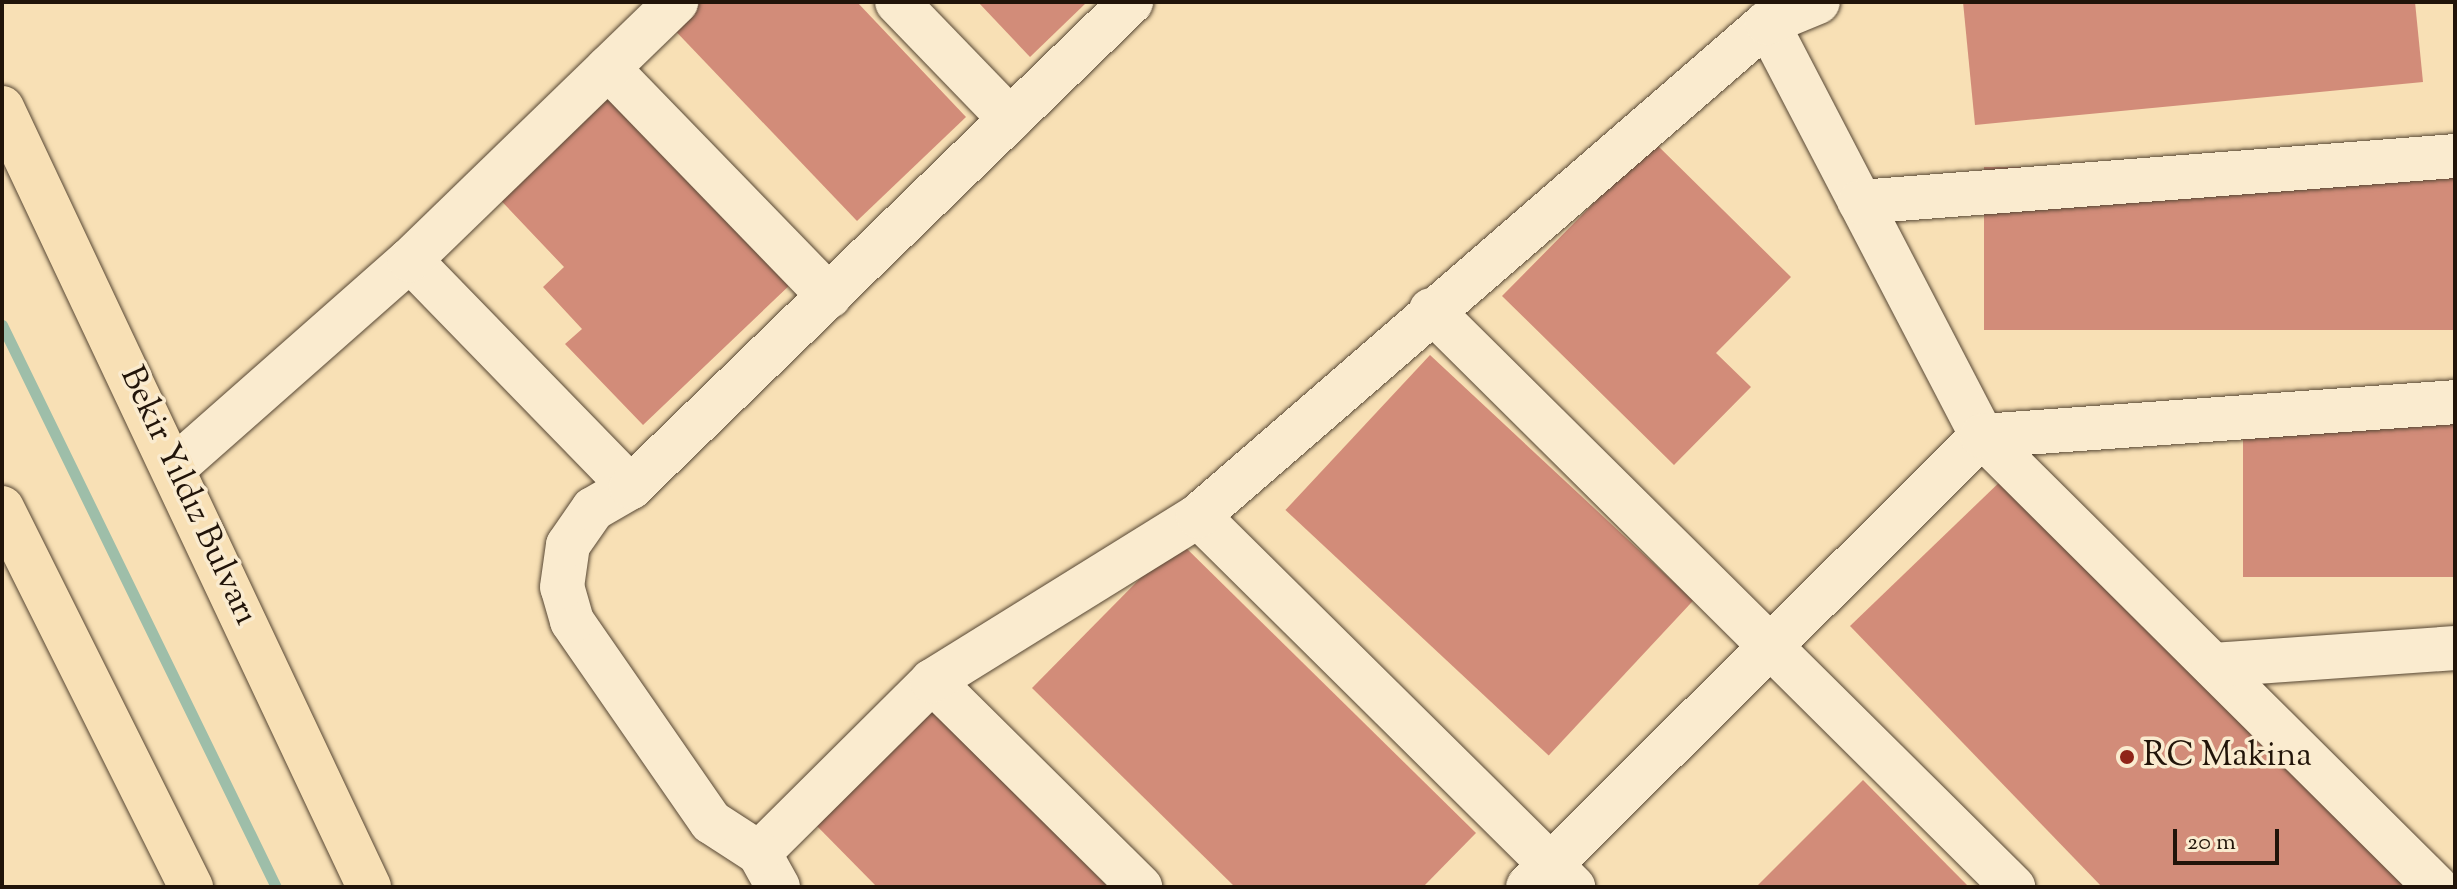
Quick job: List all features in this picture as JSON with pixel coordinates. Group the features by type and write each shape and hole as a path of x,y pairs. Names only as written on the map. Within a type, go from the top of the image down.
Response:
{"main road":[{"name":"Bekir Yıldız Bulvarı","path":"2,108 175,467 369,887"},
{"path":"2,508 191,887"}],"street":[{"path":"175,467 410,260 676,2"},
{"path":"897,2 1010,119"},
{"path":"1131,2 631,487 593,509 578,526 563,566 565,605 711,822 769,870 932,681 1198,516 1431,310 1767,23 1818,2"},
{"path":"1767,23 1982,436 2436,887"},
{"path":"608,68 829,296"},
{"path":"1860,202 2455,156"},
{"path":"410,260 631,487"},
{"path":"1431,310 2013,887"},
{"path":"1198,516 1550,880 1770,646 1982,436 2455,402"},
{"path":"2213,665 2455,648"},
{"path":"932,681 1140,887"}],"building":[{"path":"684,2 857,2 966,117 857,221 665,20"},
{"path":"978,2 1087,2 1030,57"},
{"path":"1963,2 2415,2 2423,82 1975,125"},
{"path":"602,80 793,282 643,425 565,344 582,329 543,287 564,267 489,188"},
{"path":"1654,142 1791,277 1716,353 1751,387 1674,465 1502,296"},
{"path":"1984,167 2455,167 2455,330 1984,330"},
{"path":"1430,355 1693,601 1549,756 1285,510"},
{"path":"2243,413 2455,413 2455,577 2243,577"},
{"name":"RC Makina","path":"2007,475 2405,887 2102,887 1850,626"},
{"path":"1178,540 1476,833 1423,887 1235,887 1032,688"},
{"path":"926,704 1108,887 877,887 810,819"},
{"path":"1863,780 1969,887 1756,887"}],"waterway":[{"path":"2,325 276,887"}],"place":[{"name":"RC Makina","path":"2127,757"}]}
